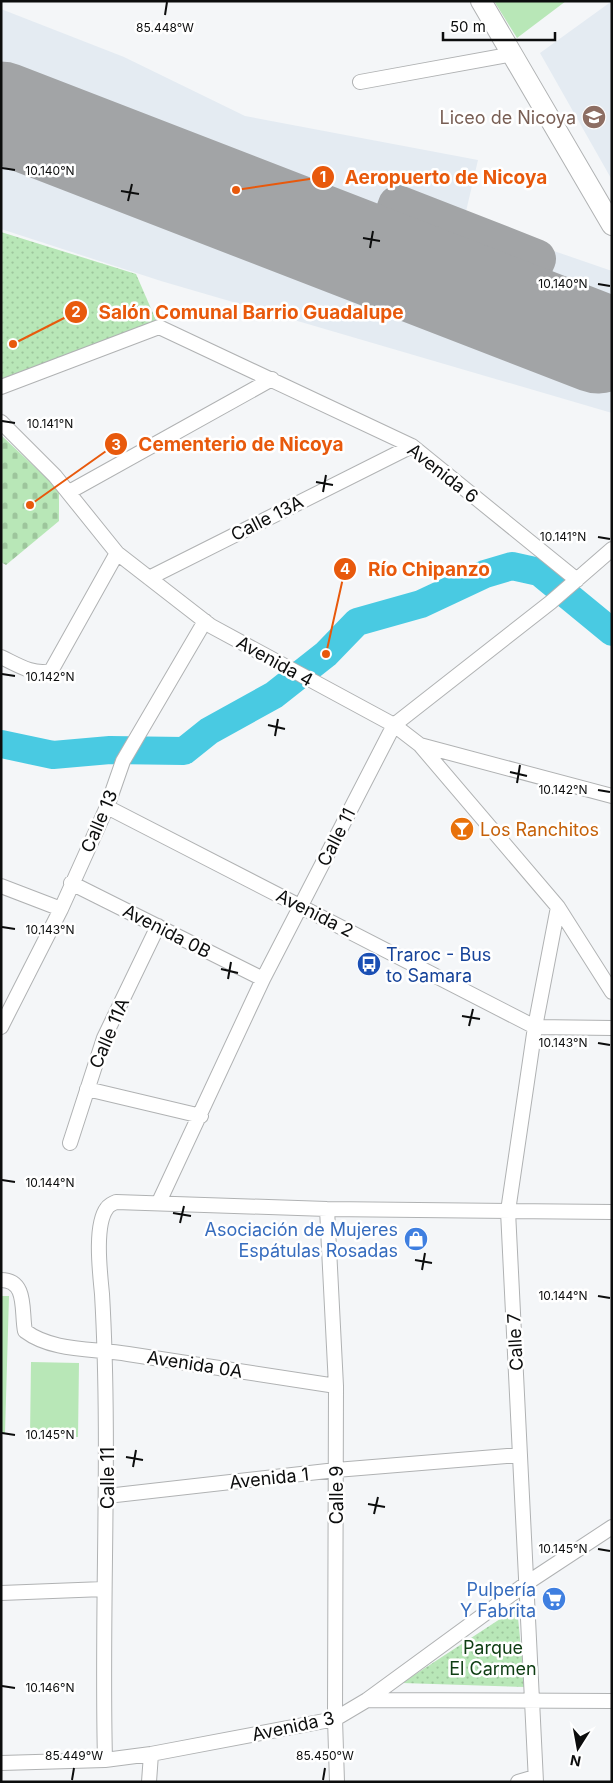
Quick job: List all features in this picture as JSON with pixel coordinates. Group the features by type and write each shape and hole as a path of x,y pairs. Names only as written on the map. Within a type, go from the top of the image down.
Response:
{"main road":[{"path":"481,1 612,225"}],"street":[{"path":"360,82 513,54"},
{"name":"Avenida 6","path":"1,387 159,327 412,446 573,583"},
{"path":"69,492 272,379"},
{"name":"Avenida 4","path":"1,422 55,476 117,553 205,621 394,725 420,745 612,796"},
{"name":"Calle 13A","path":"149,578 412,446"},
{"name":"Calle 11","path":"105,1760 104,1589 108,1496 100,1225 107,1208 116,1202 159,1202 201,1116 263,979 394,725 551,602 612,549"},
{"path":"1,657 30,671 42,673 51,671 117,553"},
{"name":"Calle 13","path":"1,1027 61,909 107,807 123,761 205,621"},
{"path":"420,745 558,907 612,992"},
{"name":"Avenida 2","path":"107,807 535,1027 612,1028"},
{"name":"Avenida 0B","path":"71,884 263,979"},
{"path":"1,886 61,909"},
{"name":"Calle 7","path":"535,1780 508,1210 535,1027 558,907"},
{"name":"Calle 11A","path":"70,1143 104,1038 158,926"},
{"path":"87,1089 201,1116"},
{"path":"159,1202 327,1209 612,1212"},
{"name":"Calle 9","path":"327,1209 336,1386 335,1720 338,1782"},
{"name":"Avenida 0A","path":"1,1280 10,1280 18,1287 22,1295 25,1331 37,1340 54,1345 105,1350 336,1386"},
{"name":"Avenida 1","path":"108,1496 336,1470 520,1455"},
{"name":"Avenida 3","path":"1,1763 105,1760 151,1754 335,1720 368,1700 527,1583 612,1527"},
{"path":"1,1593 104,1589"},
{"path":"368,1700 612,1701"},
{"path":"149,1782 151,1754"},
{"path":"518,1782 535,1780"}],"shaded area":[{"name":"Liceo de Nicoya","path":"612,1 612,180 540,53"},
{"path":"1,9 124,57 245,116 478,160 464,220 612,271 612,413 161,281 1,229"}],"green space":[{"path":"494,1 566,1 517,38"},
{"path":"1,232 136,274 159,327 1,387"},
{"path":"1,435 59,490 59,521 6,565 1,562"},
{"path":"1,1296 9,1296 5,1433 1,1433"},
{"path":"31,1362 79,1363 78,1437 30,1437"},
{"name":"Parque El Carmen","path":"517,1608 525,1687 402,1683"}],"waterway":[{"path":"1,744 53,755 110,750 184,751 209,731 274,695 326,654 357,622 421,604 485,574 512,566 539,572 612,632"}],"taxiway":[{"path":"379,258 398,205 536,259 513,310"}],"runway":[{"path":"1,112 598,343"}],"place":[{"name":"Liceo de Nicoya","path":"594,117"},
{"name":"Aeropuerto de Nicoya","path":"236,190"},
{"name":"Salón Comunal Barrio Guadalupe","path":"13,344"},
{"name":"Cementerio de Nicoya","path":"30,505"},
{"name":"Río Chipanzo","path":"326,654"},
{"name":"Los Ranchitos","path":"462,829"},
{"name":"Traroc - Bus to Samara","path":"369,964"},
{"name":"Asociación de Mujeres Espátulas Rosadas","path":"416,1239"},
{"name":"Pulpería Y Fabrita","path":"554,1599"}]}
